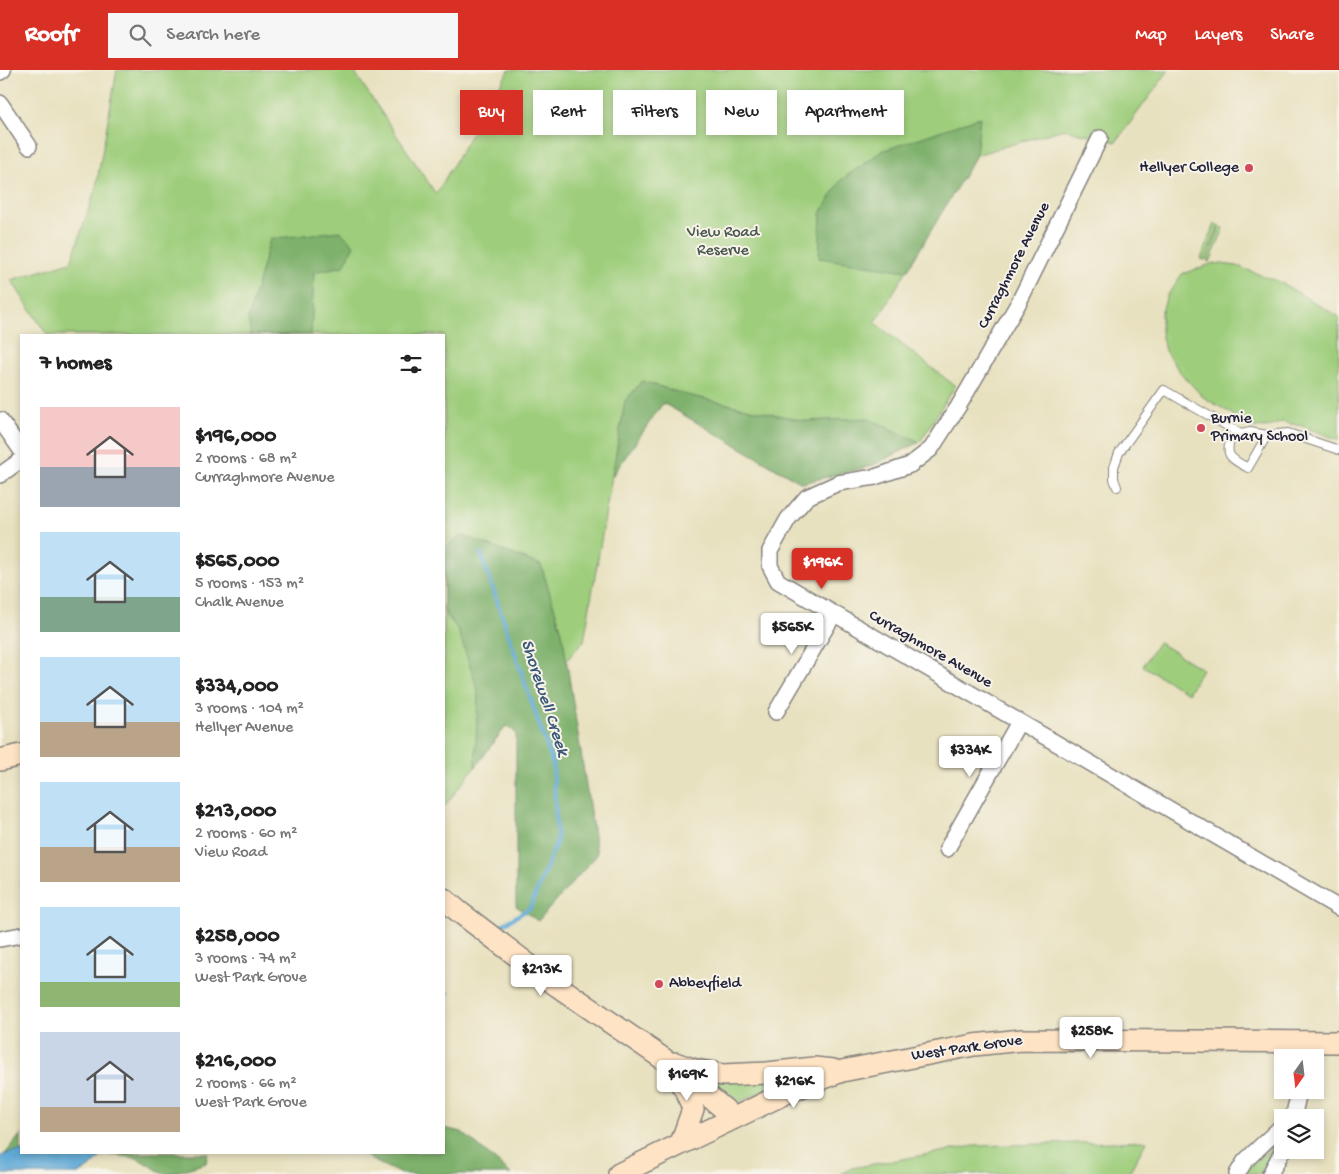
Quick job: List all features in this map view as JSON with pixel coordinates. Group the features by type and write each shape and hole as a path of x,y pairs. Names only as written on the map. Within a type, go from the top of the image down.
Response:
{"main road":[{"path":"0,760 20,755"},
{"path":"445,900 546,978 665,1060 733,1118"},
{"name":"West Park Grove","path":"619,1174 790,1091 842,1071 974,1045 1022,1040 1274,1049"},
{"name":"West Park Grove","path":"1303,1049 1339,1042"},
{"path":"665,1060 695,1070 723,1075 814,1068 842,1071"},
{"path":"665,1060 687,1092 693,1109 681,1143"}],"street":[{"path":"0,103 29,146"},
{"name":"Curraghmore Avenue","path":"1100,138 1019,302 958,407 930,449 910,465 875,477 838,484 807,497 788,519 770,551 770,566 778,581 1339,908"},
{"path":"0,420 20,449"},
{"path":"0,475 20,461"},
{"path":"776,712 834,614"},
{"path":"947,849 1019,722"},
{"path":"0,939 20,935"},
{"path":"1237,1174 1245,1161 1274,1134"},
{"path":"1270,1174 1278,1159"}],"lane":[{"path":"1117,487 1114,479 1114,467 1119,453 1164,390 1241,434"},
{"path":"1267,435 1248,468 1232,459 1228,451 1232,436 1250,432 1267,435 1288,433 1339,450"}],"green space":[{"name":"View Road Reserve","path":"117,70 353,70 436,194 471,135 523,135 523,90 497,90 509,70 1169,70 1116,142 1064,129 976,155 875,323 955,386 920,442 871,466 802,483 663,403 612,476 584,641 507,725 445,806 445,334 46,334 11,280 71,262 96,187"},
{"path":"980,117 976,155 907,271 819,258 821,213 841,180 882,151"},
{"path":"1215,224 1219,226 1205,260 1201,259"},
{"path":"1220,227 1224,228 1210,262 1207,261"},
{"path":"340,231 354,245 344,266 314,272 311,334 251,334 248,319 270,239"},
{"path":"1214,263 1237,266 1280,282 1339,317 1339,440 1302,426 1282,422 1266,428 1242,426 1232,414 1203,397 1180,372 1165,351 1161,332 1161,314 1167,296 1182,274"},
{"path":"642,381 687,395 805,421 867,418 920,442 871,466 802,483 663,403 612,476 625,401"},
{"path":"461,535 541,565 562,632 597,855 538,921 516,906 516,733 506,725 475,768 478,691 458,630 445,613 445,548"},
{"path":"1158,642 1202,669 1188,693 1143,666"},
{"path":"794,1076 739,1102 713,1080"},
{"path":"445,1128 462,1132 511,1174 401,1174 363,1154 445,1154"},
{"path":"20,1135 20,1151 5,1154"},
{"path":"1147,1141 1128,1174 840,1174 852,1168 974,1146"},
{"path":"1274,1146 1260,1174 1243,1174 1245,1170"},
{"path":"104,1154 208,1154 206,1163 170,1174 164,1174 137,1158"}],"water":[{"path":"20,1151 20,1154 104,1154 91,1167 78,1174 0,1174 0,1157"}],"waterway":[{"name":"Shorewell Creek","path":"481,554 553,765 557,841 530,908 502,925"}],"place":[{"name":"Hellyer College","path":"1249,168"},
{"name":"Burnie Primary School","path":"1201,428"},
{"name":"Abbeyfield","path":"659,984"}]}
